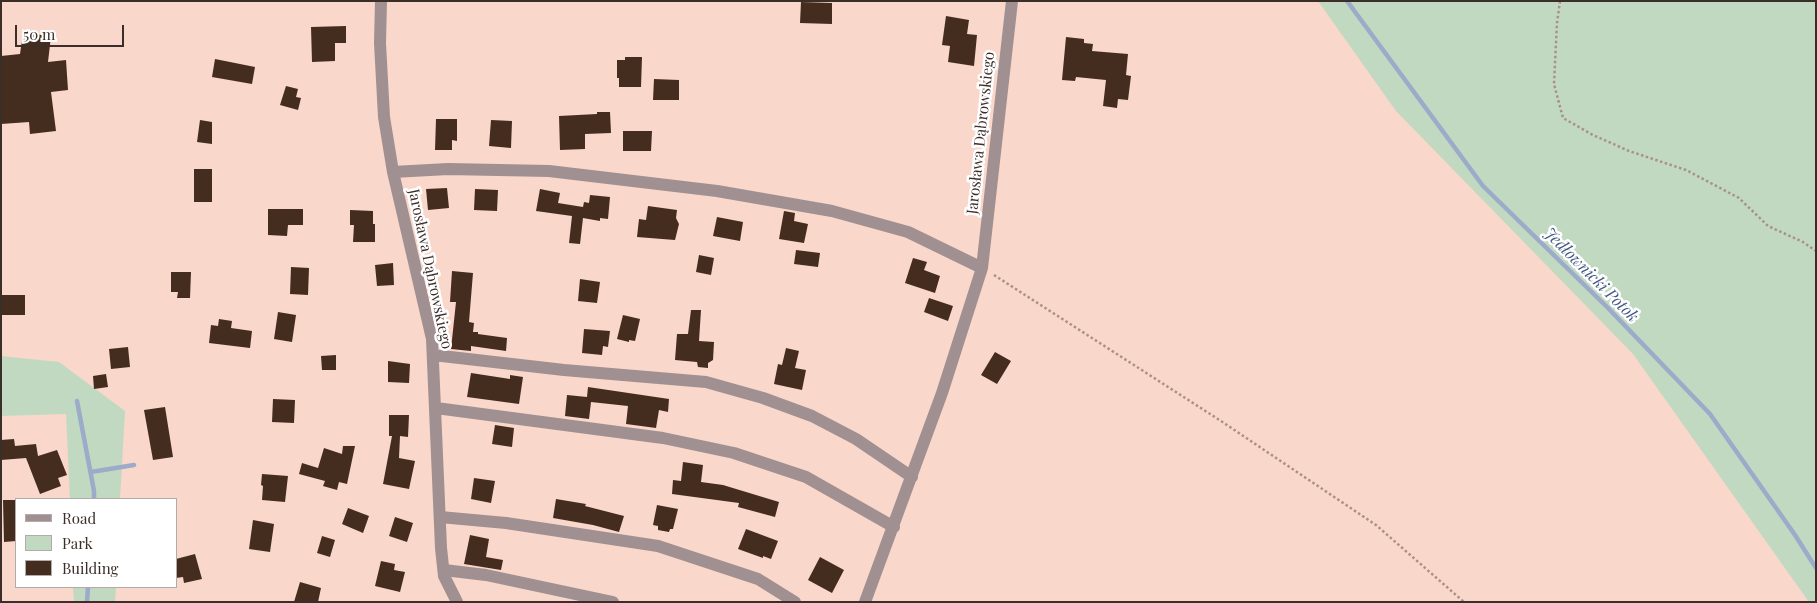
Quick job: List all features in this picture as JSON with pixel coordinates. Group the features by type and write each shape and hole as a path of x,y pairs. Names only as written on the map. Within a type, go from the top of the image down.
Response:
{"street":[{"name":"Jarosława Dąbrowskiego","path":"381,1 380,43 384,117 393,172 432,339 444,576 457,602"},
{"name":"Jarosława Dąbrowskiego","path":"865,602 942,393 982,268 1012,1"},
{"path":"393,172 448,169 549,171 717,192 832,211 908,232 982,268"},
{"path":"433,354 564,370 706,382 763,398 812,416 856,439 912,477"},
{"path":"436,408 664,438 734,453 806,477 894,526"},
{"path":"440,517 506,523 658,546 758,579 794,602"},
{"path":"444,570 486,575 613,602"}],"path":[{"path":"1560,1 1554,84 1563,118 1593,135 1629,151 1686,170 1738,198 1768,226 1803,242 1816,251"},
{"path":"982,268 1212,416 1376,525 1464,602"}],"green space":[{"path":"1318,1 1816,1 1816,602 1809,602 1633,354 1396,111"},
{"path":"1,356 59,362 125,411 120,498 70,498 66,414 1,416"},
{"path":"73,588 116,588 115,602 74,602"}],"building":[{"path":"801,2 832,3 832,24 800,23"},
{"path":"946,16 969,20 967,34 977,35 974,66 948,62 950,46 942,45"},
{"path":"346,26 346,43 335,43 335,61 312,62 311,27"},
{"path":"23,33 51,36 48,62 66,60 68,90 51,92 56,131 30,134 29,122 1,124 1,56 20,54"},
{"path":"1066,37 1084,39 1084,43 1093,44 1092,51 1128,54 1126,75 1131,76 1128,100 1118,99 1117,108 1103,106 1106,80 1076,77 1075,81 1062,80"},
{"path":"625,57 642,57 641,87 619,87 617,60 625,60"},
{"path":"215,59 255,67 252,84 212,77"},
{"path":"654,79 679,80 679,100 653,100"},
{"path":"286,86 298,89 296,97 301,98 298,110 280,105"},
{"path":"597,112 610,112 611,133 585,134 585,149 560,150 559,116 597,114"},
{"path":"436,119 457,119 457,141 452,140 452,150 435,150"},
{"path":"200,120 212,122 212,144 197,142"},
{"path":"491,120 512,121 511,148 489,146"},
{"path":"623,131 652,131 651,151 623,151"},
{"path":"194,169 212,169 212,202 194,202"},
{"path":"447,188 449,208 428,210 426,189"},
{"path":"475,189 498,190 497,211 474,210"},
{"path":"540,189 560,193 558,203 583,207 584,202 589,203 590,195 610,197 608,219 600,218 600,221 583,218 580,244 569,243 572,216 536,211"},
{"path":"648,206 677,210 676,218 679,224 675,240 637,237 639,219 646,220"},
{"path":"268,209 303,209 303,225 288,225 287,236 268,235"},
{"path":"350,210 373,211 375,242 353,242 354,225 350,225"},
{"path":"784,211 795,213 794,221 808,224 804,243 779,239"},
{"path":"717,217 743,222 740,241 713,236"},
{"path":"796,250 820,253 818,267 794,264"},
{"path":"699,255 714,258 711,275 696,272"},
{"path":"913,258 927,262 924,270 940,276 935,293 905,283"},
{"path":"393,263 394,285 377,286 375,265"},
{"path":"291,267 309,268 308,295 290,294"},
{"path":"452,271 473,273 469,322 474,323 473,332 507,338 506,351 471,346 471,351 451,349 456,302 450,302"},
{"path":"171,272 191,272 190,298 177,298 178,292 171,292"},
{"path":"580,279 600,282 597,303 578,301"},
{"path":"1,295 25,295 25,315 1,315"},
{"path":"929,298 953,306 948,321 924,312"},
{"path":"691,310 701,310 699,341 714,342 713,360 708,363 708,368 698,367 697,362 675,360 677,334 688,334"},
{"path":"278,312 296,315 292,342 274,339"},
{"path":"623,315 640,319 635,341 629,340 629,342 617,339"},
{"path":"219,319 232,321 231,328 252,331 250,348 209,343 211,325 218,326"},
{"path":"584,329 610,331 608,347 603,346 602,355 582,353"},
{"path":"128,347 130,367 111,369 109,349"},
{"path":"786,348 799,351 795,368 806,370 802,390 774,384 778,364 782,365"},
{"path":"995,352 1011,361 997,384 981,375"},
{"path":"336,355 336,370 322,370 321,356"},
{"path":"388,361 410,364 409,383 388,382"},
{"path":"471,373 510,379 510,375 523,377 519,404 467,397"},
{"path":"106,374 108,387 94,389 93,376"},
{"path":"588,387 669,399 668,412 659,410 656,428 626,424 628,406 591,402 589,419 565,416 567,395 587,397"},
{"path":"273,399 295,400 294,423 272,422"},
{"path":"165,407 173,457 153,460 144,410"},
{"path":"389,415 409,415 408,437 400,436 399,458 415,461 409,489 383,484 392,436 389,436"},
{"path":"495,425 514,428 512,447 492,444"},
{"path":"14,439 15,446 36,444 38,456 57,450 67,475 58,478 61,486 40,494 26,458 1,460 1,440"},
{"path":"343,446 355,446 347,484 339,482 337,490 323,486 325,481 299,474 302,463 318,468 324,448 342,454"},
{"path":"683,462 703,465 701,482 723,485 779,502 775,517 738,507 739,503 672,494 673,480 681,481"},
{"path":"262,474 288,476 285,502 262,500"},
{"path":"474,478 495,481 491,503 471,499"},
{"path":"556,499 586,504 585,506 624,516 619,532 553,518"},
{"path":"3,500 15,500 15,541 4,542"},
{"path":"657,505 678,509 673,529 670,529 669,532 658,530 658,526 653,525"},
{"path":"348,508 369,516 363,533 342,524"},
{"path":"395,517 413,523 407,542 389,536"},
{"path":"253,520 274,524 270,552 249,549"},
{"path":"746,529 778,541 771,559 738,549"},
{"path":"470,535 489,539 486,557 503,560 501,570 464,564"},
{"path":"322,536 335,540 330,557 317,553"},
{"path":"195,554 202,579 184,583 183,577 178,578 178,558"},
{"path":"820,557 844,570 832,593 808,580"},
{"path":"381,561 395,564 394,570 405,572 400,592 375,586"},
{"path":"300,582 321,588 318,602 294,602"}],"waterway":[{"name":"Jedłownicki Potok","path":"1347,1 1483,186 1607,307 1710,414 1816,568"},
{"path":"77,401 94,498"},
{"path":"91,472 134,465"},
{"path":"87,602 88,588"}]}
